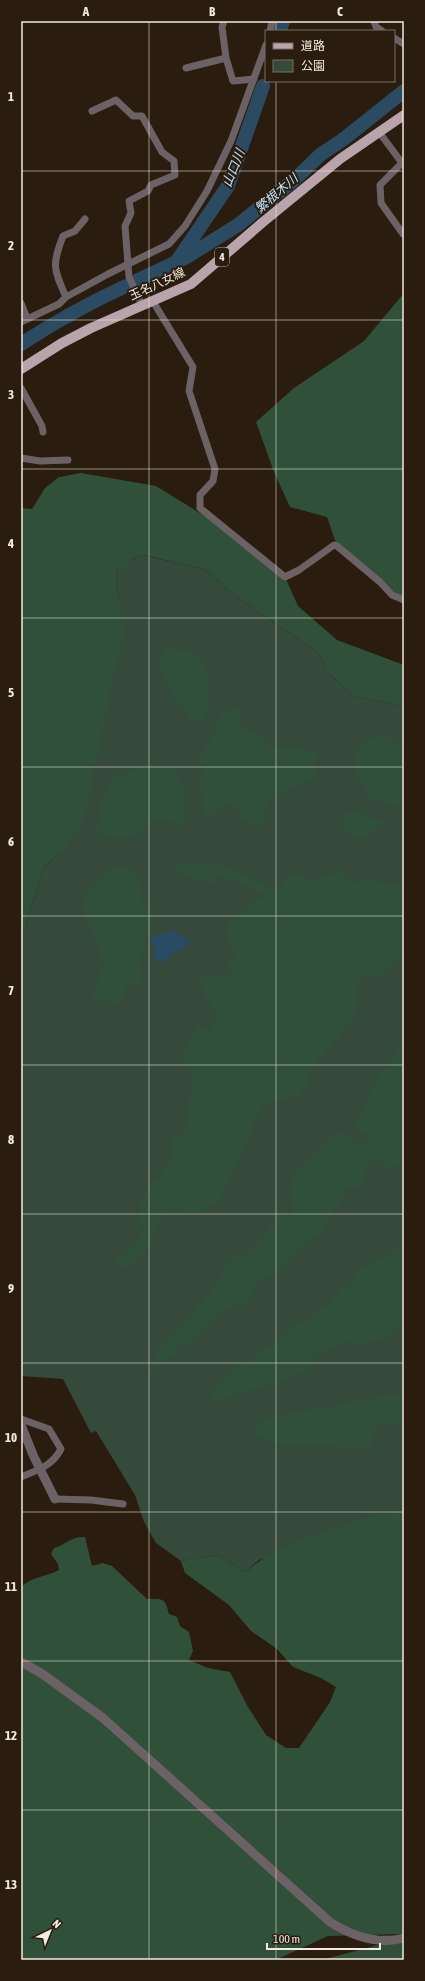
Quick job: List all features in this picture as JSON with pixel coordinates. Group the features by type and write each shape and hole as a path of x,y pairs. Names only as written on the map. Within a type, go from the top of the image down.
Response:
{"main road":[{"name":"玉名八女線","path":"21,369 62,343 152,300 191,284 263,222 334,164 404,115"}],"street":[{"path":"224,21 222,27 226,58 233,81 254,79"},
{"path":"374,21 376,27 380,30"},
{"path":"395,39 404,44"},
{"path":"21,303 24,320 59,304 66,297 169,244 185,226 207,191 231,141 265,48"},
{"path":"186,68 226,58"},
{"path":"92,111 116,100 133,116 142,116 162,152 174,161 175,175 151,185 148,191 129,201 131,213 125,226 129,277 142,305"},
{"path":"379,132 402,163 380,186 381,203 403,234"},
{"path":"66,297 55,273 56,255 63,236 75,230 85,219"},
{"path":"152,300 193,367 189,391 215,469 212,480 200,495 200,508 285,577 299,570 334,545 380,582 392,595 404,600"},
{"path":"21,388 42,426 43,432"},
{"path":"21,458 40,461 68,460"},
{"path":"21,1419 49,1429 61,1449 55,1460 40,1470 21,1477"},
{"path":"21,1425 40,1470 55,1499 91,1500 123,1504"},
{"path":"21,1662 103,1718 330,1922 345,1932 360,1938 396,1940 404,1938"}],"green space":[{"path":"404,293 404,600 337,546 327,517 290,507 274,472 256,422 294,388 364,341"},
{"path":"81,473 156,486 221,526 285,577 298,606 337,640 404,665 404,706 354,696 327,672 319,653 233,594 205,569 143,555 132,559 127,568 117,566 116,588 121,606 123,633 83,822 59,854 43,868 21,942 21,508 32,509 45,488 59,477"},
{"path":"142,555 205,569 233,594 319,653 327,672 354,696 404,706 404,1512 392,1510 259,1560 245,1572 218,1555 181,1561 156,1543 144,1522 135,1495 96,1431 91,1433 63,1379 21,1376 21,942 43,868 59,854 121,606 116,588 117,566"},
{"path":"169,648 182,651 192,649 206,667 210,679 210,685 207,701 209,705 205,718 192,720 176,699 165,680 161,662 162,655"},
{"path":"237,708 242,713 240,722 244,727 260,734 267,740 270,746 314,751 319,756 314,766 314,773 317,776 298,787 292,786 286,789 268,803 263,823 256,824 246,822 238,815 240,811 234,803 230,802 217,814 206,814 202,797 200,781 203,770 198,761 206,745 216,733 216,724 221,712"},
{"path":"382,734 404,746 404,807 371,799 355,769 355,754 360,747 369,740"},
{"path":"154,763 162,768 175,767 182,787 188,791 185,797 182,798 186,822 180,825 162,818 152,820 148,828 141,833 120,839 109,836 99,838 96,830 101,819 99,810 101,799 114,778"},
{"path":"356,811 376,821 390,816 379,828 367,836 355,837 348,834 341,827 344,813"},
{"path":"178,862 225,866 279,891 287,875 301,875 311,881 342,871 350,885 367,880 404,886 404,955 380,975 359,977 358,1008 347,1027 308,1071 308,1085 296,1097 263,1105 220,1198 207,1209 197,1214 187,1214 176,1207 159,1222 151,1244 131,1267 122,1267 115,1265 116,1260 124,1255 144,1231 138,1223 143,1196 149,1186 161,1177 163,1170 175,1157 171,1151 174,1138 186,1133 193,1073 186,1065 183,1057 193,1036 192,1032 197,1026 201,1025 208,1031 212,1030 216,1022 216,1013 203,994 200,978 216,975 237,978 228,963 236,954 228,940 227,932 229,926 233,919 245,908 265,896 244,885 216,874 214,885 172,870"},
{"path":"121,865 140,878 141,899 151,911 152,924 150,935 142,940 144,949 139,958 143,977 139,984 126,987 123,999 114,1004 105,1001 99,1003 92,995 104,965 100,962 100,954 96,940 82,905 89,892 106,871"},
{"path":"404,1040 404,1161 391,1168 380,1163 377,1155 368,1161 367,1172 358,1189 344,1188 343,1200 335,1208 324,1229 278,1270 257,1284 247,1302 221,1312 147,1378 163,1343 209,1295 230,1260 252,1251 278,1214 293,1214 290,1184 294,1173 335,1132 345,1135 362,1147 368,1144 369,1136 357,1129 355,1126 361,1111 366,1105 377,1077"},
{"path":"404,1239 404,1326 392,1333 389,1338 355,1345 349,1341 314,1355 310,1369 268,1385 210,1402 217,1385 235,1368 280,1339 297,1324 308,1319 333,1300 340,1289 349,1284 358,1272 396,1249"},
{"path":"404,1394 404,1425 376,1424 372,1447 277,1445 249,1431 270,1417 390,1395"},
{"path":"392,1510 404,1512 404,1934 328,1936 280,1958 283,1960 21,1960 21,1587 25,1583 59,1570 58,1564 51,1554 54,1548 72,1539 85,1537 92,1566 103,1563 112,1566 147,1599 162,1600 166,1604 169,1614 177,1617 180,1626 189,1632 193,1651 189,1660 208,1668 230,1672 248,1707 266,1735 286,1748 299,1748 330,1702 336,1687 321,1678 293,1667 277,1649 251,1631 229,1605 185,1573 181,1561 218,1555 245,1572 277,1551 296,1542 334,1528"},
{"path":"404,1938 404,1960 327,1960 329,1958"}],"water":[{"path":"173,930 181,937 189,938 191,942 187,947 174,953 165,962 158,961 155,958 154,946 150,939 153,935 163,934"}],"waterway":[{"name":"山口川","path":"280,30 283,21"},
{"name":"山口川","path":"177,261 228,186 263,86"},
{"name":"繁根木川","path":"138,280 185,258 238,225 294,180 320,155 345,138 404,91"},
{"name":"繁根木川","path":"21,344 72,313 126,286"}]}
